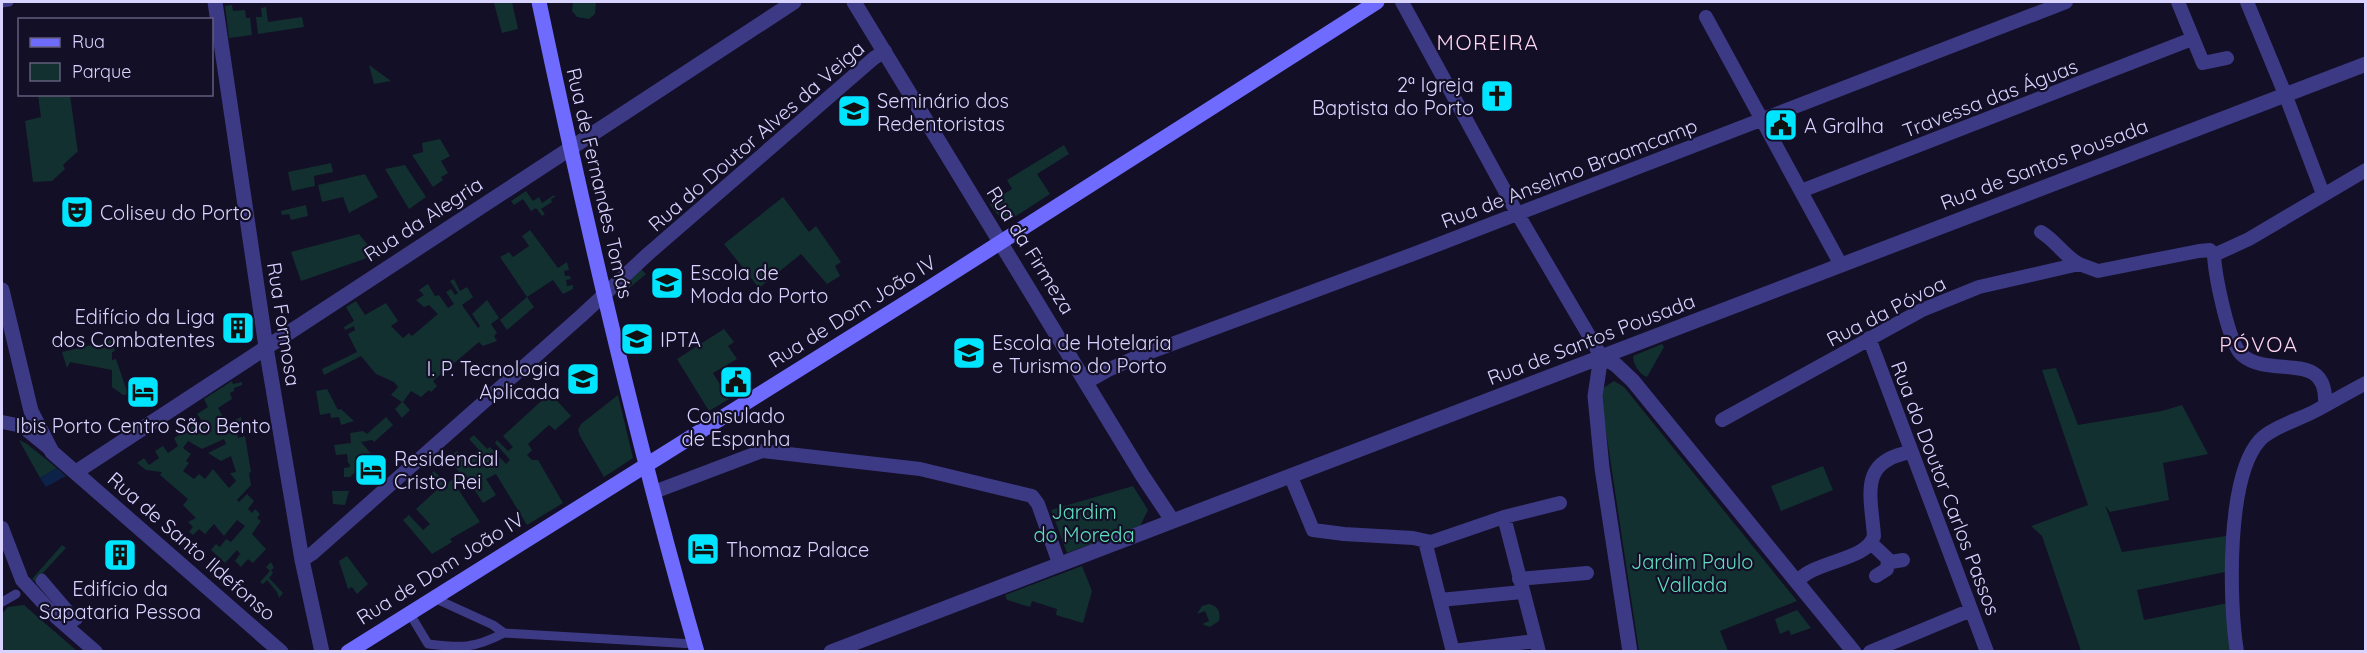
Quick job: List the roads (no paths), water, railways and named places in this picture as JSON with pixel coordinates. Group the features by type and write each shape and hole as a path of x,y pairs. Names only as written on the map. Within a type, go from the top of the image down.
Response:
{"main road":[{"name":"Rua de Fernandes Tomás","path":"539,2 569,148 604,295 696,648"},
{"name":"Rua de Dom João IV","path":"348,651 1001,242 1377,2"}],"street":[{"path":"2,3 9,2"},
{"name":"Rua Formosa","path":"215,2 266,347 302,560 322,651"},
{"name":"Rua da Alegria","path":"76,472 794,2"},
{"name":"Rua da Firmeza","path":"854,2 1142,475 1172,520"},
{"path":"1402,2 1517,213 1601,356 1616,365 1633,381 1854,651"},
{"name":"Rua de Anselmo Braamcamp","path":"1087,382 1137,357 2066,2"},
{"path":"2178,2 2203,63 2227,57"},
{"path":"2247,2 2323,194"},
{"path":"1706,17 1841,265"},
{"name":"Travessa das Águas","path":"1801,192 2192,39"},
{"name":"Rua do Doutor Alves da Veiga","path":"302,560 313,553 735,178 885,51"},
{"name":"Rua de Santos Pousada","path":"838,650 1059,563 1291,477 2366,64"},
{"name":"Rua da Póvoa","path":"1722,420 1869,338 1948,298 1979,287 2079,264 2098,271 2199,251 2210,250 2214,255 2249,239 2366,170"},
{"path":"2041,232 2051,238 2068,258 2079,264"},
{"path":"2214,255 2229,330 2237,349 2245,357 2261,364 2312,371 2319,377 2325,389 2325,404"},
{"path":"2,290 31,411 52,452"},
{"name":"Rua do Doutor Carlos Passos","path":"1869,338 1987,651"},
{"path":"1601,356 1595,396 1602,468 1630,651"},
{"path":"2237,651 2232,585 2236,517 2246,464 2252,451 2265,435 2366,383"},
{"path":"2,422 22,426 52,452"},
{"path":"654,492 762,451 920,469 1032,496 1038,504 1059,563"},
{"name":"Rua de Santo Ildefonso","path":"52,452 281,651"},
{"path":"1797,582 1808,571 1861,552 1871,543 1875,536 1869,491 1874,474 1889,457 1911,452"},
{"path":"1291,477 1313,530 1413,538 1425,542 1437,541 1504,517 1560,503"},
{"path":"1425,542 1453,651 1537,646 1504,517"},
{"path":"2,528 22,580 57,618 96,651"},
{"path":"1871,543 1888,560 1895,563 1903,560"},
{"path":"1876,576 1887,569 1888,560"},
{"path":"1440,600 1587,573"},
{"path":"42,578 78,620 75,622 40,581 42,578"},
{"path":"2,602 16,594"},
{"path":"434,598 494,625 504,633"},
{"path":"1870,651 1971,610"},
{"path":"410,614 428,644 462,648 504,633 696,648"}],"water":[{"path":"57,468 66,476 46,487 40,478"}],"place":[{"name":"2ª Igreja Baptista do Porto","path":"1497,96"},
{"name":"Seminário dos Redentoristas","path":"854,111"},
{"name":"A Gralha","path":"1781,125"},
{"name":"Coliseu do Porto","path":"77,212"},
{"name":"Escola de Moda do Porto","path":"667,283"},
{"name":"Edifício da Liga dos Combatentes","path":"238,328"},
{"name":"IPTA","path":"637,339"},
{"name":"Escola de Hotelaria e Turismo do Porto","path":"969,353"},
{"name":"I. P. Tecnologia Aplicada","path":"583,379"},
{"name":"Consulado de Espanha","path":"736,382"},
{"name":"Ibis Porto Centro São Bento","path":"143,392"},
{"name":"Residencial Cristo Rei","path":"371,470"},
{"name":"Thomaz Palace","path":"703,549"},
{"name":"Edifício da Sapataria Pessoa","path":"120,555"}],"district":[{"name":"MOREIRA","path":"1488,42"},
{"name":"PÓVOA","path":"2259,344"}],"park label":[{"name":"Jardim do Moreda","path":"1084,522"},
{"name":"Jardim Paulo Vallada","path":"1692,572"}]}
